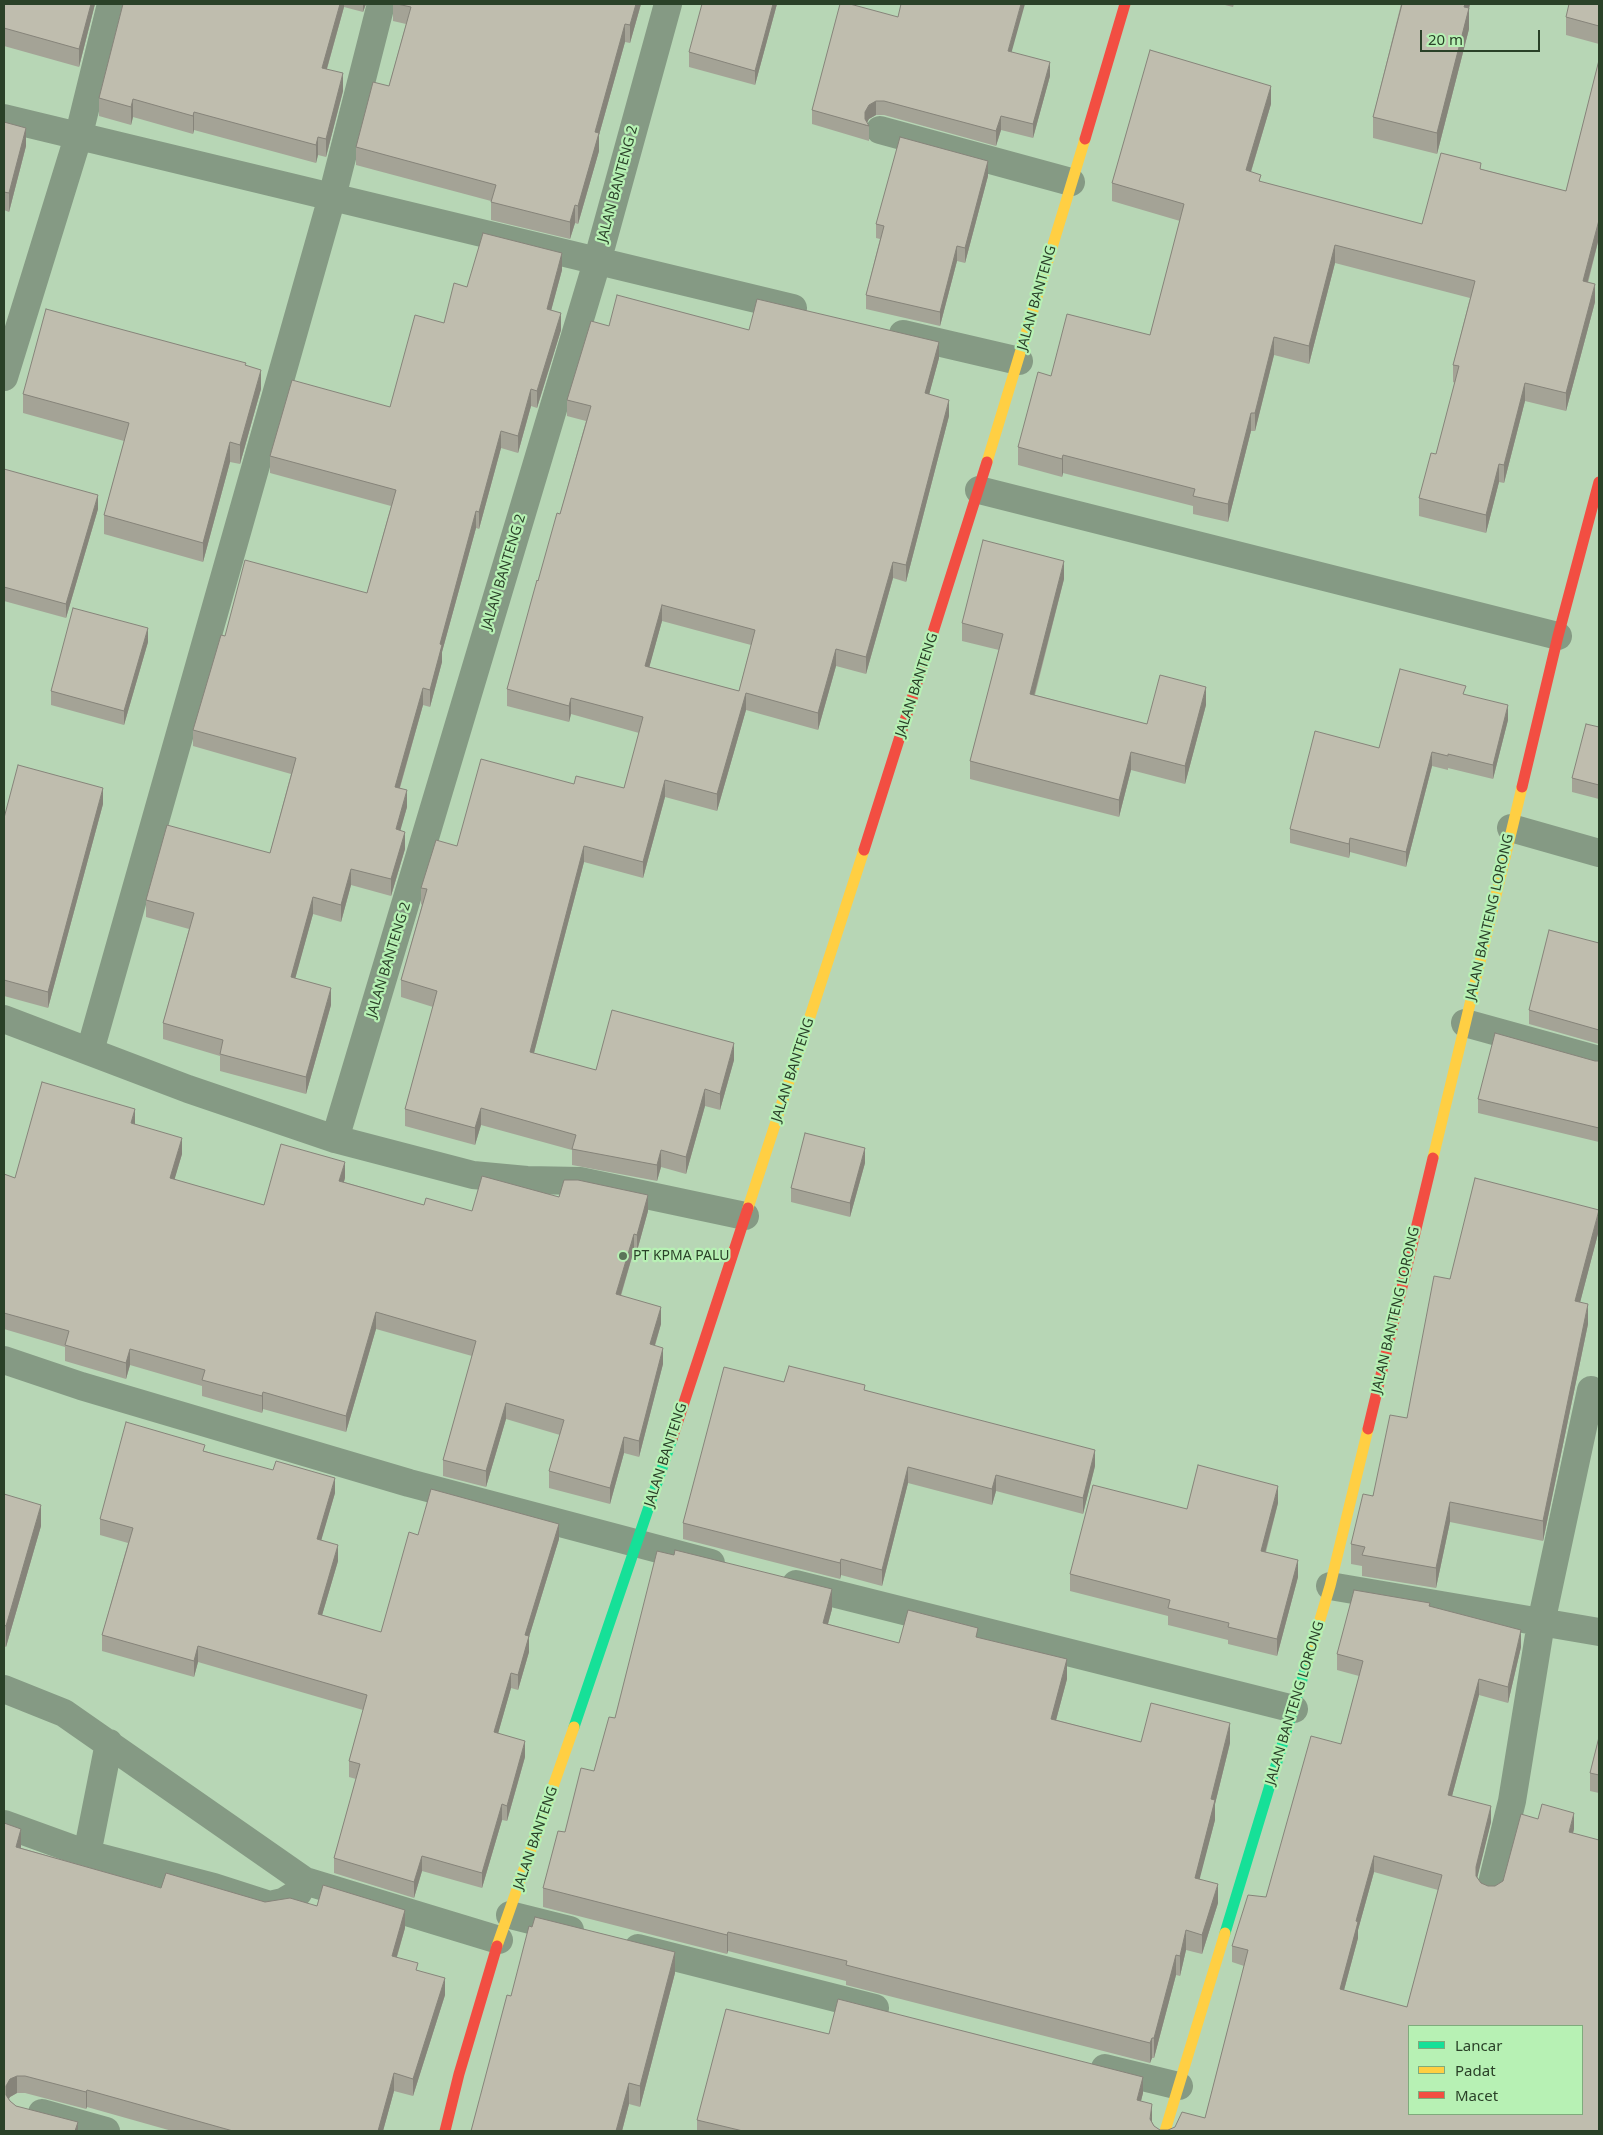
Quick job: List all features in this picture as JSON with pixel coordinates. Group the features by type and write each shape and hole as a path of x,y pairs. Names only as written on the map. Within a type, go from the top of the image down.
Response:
{"street":[{"path":"4,377 78,134 111,4"},
{"path":"90,1051 332,197 381,4"},
{"name":"JALAN BANTENG 2","path":"335,1139 597,262 668,4"},
{"name":"JALAN BANTENG","path":"445,2131 459,2074 499,1940 510,1915 637,1544 979,490 1125,4"},
{"path":"4,118 78,134 597,262 817,314"},
{"path":"880,130 1072,182"},
{"path":"875,327 1019,361"},
{"name":"JALAN BANTENG LORONG","path":"1165,2131 1330,1586 1511,828 1558,636 1599,482"},
{"path":"979,490 1558,636"},
{"path":"1511,828 1599,852"},
{"path":"4,1019 188,1089 335,1139 473,1175 527,1180 580,1181 745,1216"},
{"path":"1465,1023 1599,1060"},
{"path":"4,1360 81,1386 409,1483 733,1568"},
{"path":"1491,1887 1512,1800 1541,1623 1591,1390"},
{"path":"772,1578 1294,1709"},
{"path":"1330,1586 1599,1632"},
{"path":"4,1690 64,1713 305,1881 499,1940"},
{"path":"87,1854 109,1744"},
{"path":"4,1824 87,1854 214,1887 270,1905 283,1902 298,1893 305,1881"},
{"path":"510,1915 902,2015"},
{"path":"1084,2062 1179,2086"},
{"path":"21,2108 106,2131"}],"building":[{"path":"4,4 91,4 79,49 4,28"},
{"path":"123,4 340,4 322,68 343,73 326,139 318,137 316,145 194,112 193,116 133,99 131,107 99,98"},
{"path":"397,4 636,4 630,25 625,24 595,132 599,133 578,206 575,205 570,222 491,202 496,185 356,147 373,82 389,86 411,7"},
{"path":"702,4 773,4 755,71 689,52"},
{"path":"840,4 850,4 898,17 901,4 1021,4 1008,51 1050,62 1033,124 1001,116 996,131 884,101 876,101 869,105 865,112 865,119 869,126 812,110"},
{"path":"1402,4 1465,4 1464,7 1469,8 1437,133 1373,117"},
{"path":"1569,4 1599,4 1599,26 1566,17"},
{"path":"1150,50 1271,86 1246,170 1261,175 1259,181 1422,224 1441,153 1481,163 1480,169 1566,191 1599,60 1599,220 1583,281 1595,284 1566,393 1525,383 1504,465 1499,464 1486,515 1419,498 1431,453 1436,454 1459,366 1453,365 1475,281 1335,245 1309,346 1274,337 1255,413 1251,413 1228,504 1193,496 1195,489 1063,455 1062,459 1018,447 1038,372 1051,376 1067,314 1150,335 1184,204 1112,183"},
{"path":"4,122 26,128 9,193 4,192"},
{"path":"900,137 988,161 965,248 957,246 940,312 866,295 884,226 876,224"},
{"path":"483,233 562,253 547,309 561,313 537,391 531,389 518,436 501,431 479,512 476,511 440,644 442,645 430,690 423,688 395,787 407,790 396,829 405,832 391,879 351,869 341,905 313,897 291,977 331,988 306,1077 220,1054 223,1040 163,1023 194,913 146,900 167,825 270,853 296,758 193,730 221,635 225,636 245,560 367,593 396,490 270,456 292,380 390,407 415,315 444,323 454,283 467,287"},
{"path":"617,295 749,330 757,299 939,342 925,393 949,400 906,565 893,562 866,657 836,649 818,713 746,693 717,794 665,780 643,862 584,846 530,1052 596,1070 612,1010 734,1043 720,1094 705,1089 686,1157 661,1150 657,1165 572,1149 576,1135 481,1108 475,1128 405,1109 437,991 401,980 427,889 421,888 436,840 457,846 481,759 574,784 576,776 624,788 643,717 571,698 569,706 507,689 537,580 557,513 560,514 591,406 567,400 591,321 609,326","holes":["662,605 755,630 739,691 645,666"]},
{"path":"46,309 246,363 245,365 261,370 240,445 230,442 203,543 104,515 129,423 23,394"},
{"path":"4,469 98,495 66,604 4,587"},
{"path":"983,540 1064,561 1030,694 1147,724 1160,675 1206,687 1185,766 1131,752 1119,800 970,761 1003,634 962,623"},
{"path":"73,608 148,628 124,711 51,691"},
{"path":"1400,669 1466,686 1463,694 1508,705 1493,765 1432,752 1406,852 1350,838 1349,844 1290,829 1315,731 1379,748"},
{"path":"1586,724 1599,727 1599,785 1572,778"},
{"path":"18,765 103,788 48,992 4,980 4,818"},
{"path":"1549,930 1599,943 1599,1030 1529,1010"},
{"path":"1495,1033 1599,1061 1599,1128 1478,1099"},
{"path":"42,1082 135,1109 131,1123 182,1138 170,1178 264,1205 281,1144 345,1162 339,1181 424,1205 426,1198 472,1211 482,1176 559,1197 564,1180 578,1180 648,1195 637,1235 634,1234 616,1294 661,1307 650,1344 663,1348 639,1441 624,1437 610,1488 549,1471 564,1420 506,1403 486,1471 443,1460 476,1341 376,1312 346,1416 263,1392 262,1396 202,1380 205,1370 130,1349 126,1363 65,1345 69,1331 4,1313 4,1174 15,1178"},
{"path":"805,1133 865,1148 850,1203 791,1188"},
{"path":"1475,1178 1599,1210 1575,1301 1588,1304 1543,1521 1450,1502 1436,1568 1362,1555 1365,1547 1351,1544 1363,1494 1373,1496 1390,1415 1407,1418 1434,1276 1450,1279"},
{"path":"789,1366 865,1385 864,1390 1095,1450 1083,1498 996,1475 992,1489 908,1467 882,1570 841,1559 840,1563 683,1523 724,1367 784,1382"},
{"path":"126,1422 205,1445 203,1451 273,1470 276,1461 335,1478 317,1539 338,1545 318,1614 381,1632 409,1532 418,1535 431,1489 559,1524 525,1635 529,1636 518,1675 511,1673 494,1732 525,1741 507,1806 502,1804 482,1873 422,1856 414,1882 334,1858 360,1764 349,1761 367,1695 198,1646 194,1661 102,1635 133,1528 100,1519"},
{"path":"1198,1465 1278,1486 1261,1551 1298,1560 1277,1639 1228,1627 1229,1623 1168,1608 1170,1600 1070,1574 1093,1485 1187,1509"},
{"path":"4,1494 41,1505 6,1626 4,1625"},
{"path":"675,1550 832,1589 823,1623 899,1643 908,1610 978,1628 976,1637 1067,1659 1051,1719 1141,1742 1151,1703 1230,1723 1211,1799 1215,1800 1195,1878 1218,1884 1202,1935 1186,1930 1180,1956 1176,1955 1154,2038 1152,2038 1150,2043 846,1965 847,1961 728,1932 727,1935 543,1888 558,1831 565,1832 581,1768 594,1771 609,1717 615,1718 657,1551 674,1555"},
{"path":"1354,1590 1430,1603 1429,1606 1521,1630 1508,1687 1479,1679 1448,1795 1491,1806 1476,1867 1476,1876 1481,1883 1488,1886 1495,1886 1503,1881 1521,1814 1538,1819 1542,1804 1574,1813 1569,1832 1599,1840 1599,2131 743,2131 697,2120 726,2009 829,2034 838,1999 1143,2077 1137,2100 1152,2104 1150,2119 1154,2126 1160,2130 1168,2130 1175,2127 1182,2112 1205,2118 1248,1950 1232,1946 1248,1895 1266,1897 1311,1736 1341,1744 1363,1661 1337,1654","holes":["1374,1856 1442,1875 1407,2007 1340,1989"]},
{"path":"1599,1737 1599,1775 1590,1773"},
{"path":"4,1823 21,1829 16,1847 161,1888 166,1873 265,1902 290,1898 317,1906 323,1885 405,1910 392,1956 418,1963 416,1970 445,1978 413,2079 394,2073 378,2131 233,2131 87,2090 86,2092 25,2076 17,2076 10,2079 6,2086 6,2095 16,2106 78,2122 75,2131 4,2131"},
{"path":"535,1917 675,1952 640,2086 629,2083 616,2131 471,2131 507,1995 511,1996 529,1926 532,1927"}],"traffic: fast":[{"path":"574,1727 672,1439"},
{"path":"1225,1933 1308,1660"}],"traffic: slow":[{"path":"987,462 1085,139"},
{"path":"1433,1158 1522,787"},
{"path":"748,1208 864,850"},
{"path":"1308,1660 1330,1586 1368,1429"},
{"path":"497,1946 574,1727"},
{"path":"1165,2131 1225,1933"}],"traffic: jam":[{"path":"1085,139 1125,4"},
{"path":"864,850 987,462"},
{"path":"1522,787 1558,636 1599,482"},
{"path":"1368,1429 1433,1158"},
{"path":"672,1439 748,1208"},
{"path":"445,2131 459,2074 497,1946"}],"place":[{"name":"PT KPMA PALU","path":"623,1256"}]}
